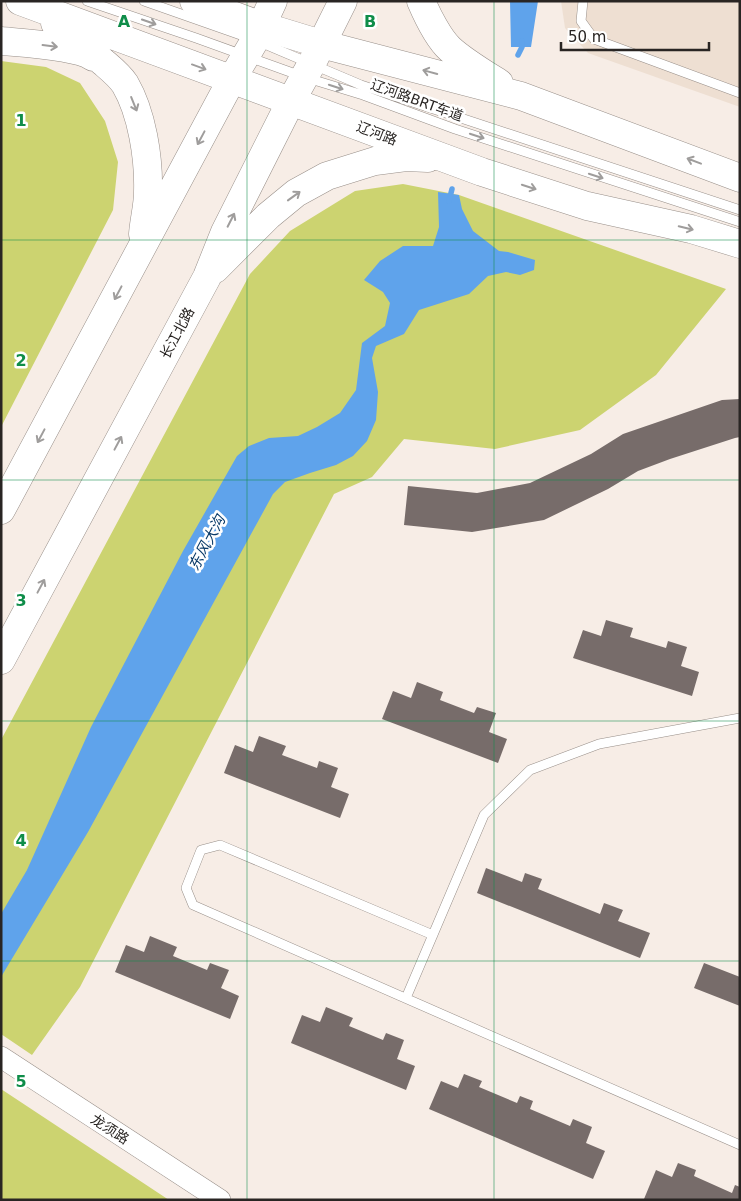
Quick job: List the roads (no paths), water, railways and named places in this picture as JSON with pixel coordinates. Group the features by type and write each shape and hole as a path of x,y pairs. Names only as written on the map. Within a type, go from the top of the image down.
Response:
{"main road":[{"path":"194,1 254,41 312,62 481,79 521,96 740,178"},
{"path":"1,510 254,41 273,1"},
{"name":"长江北路","path":"1,660 207,277 226,232 343,1"},
{"path":"421,1 432,25 448,48 481,79"},
{"path":"21,2 72,34 124,82 135,105 146,152 148,192 140,250"},
{"name":"辽河路","path":"21,2 482,172 587,206 690,230 740,244"},
{"path":"1,41 67,48 89,54 112,70"},
{"path":"207,277 268,216 296,193 327,176 375,161 406,158 444,159"}],"street":[{"name":"龙须路","path":"1,1057 220,1200"}],"lane":[{"name":"辽河路BRT车道","path":"86,1 254,41"},
{"name":"辽河路BRT车道","path":"144,1 312,62 362,86 740,210"},
{"path":"583,1 581,21 594,39 740,92"},
{"name":"辽河路BRT车道","path":"312,62 363,95 455,129 740,222"},
{"path":"406,998 484,815 530,770 599,744 740,718"},
{"path":"433,935 220,845 201,850 186,888 193,905 740,1145"}],"water":[{"path":"510,1 538,1 531,47 511,47"},
{"path":"438,192 459,195 462,209 473,231 499,251 535,260 534,270 520,275 506,272 488,276 469,294 419,310 404,334 376,346 372,358 378,392 376,420 367,441 353,456 336,465 285,482 273,494 88,832 1,977 1,914 27,870 91,727 183,551 237,456 249,446 269,438 298,436 340,413 356,390 362,343 385,326 390,303 383,292 364,280 380,261 403,246 433,246 439,227"}],"waterway":[{"name":"东风大沟","path":"518,55 522,47 522,41"},
{"name":"东风大沟","path":"449,201 452,189"}]}
